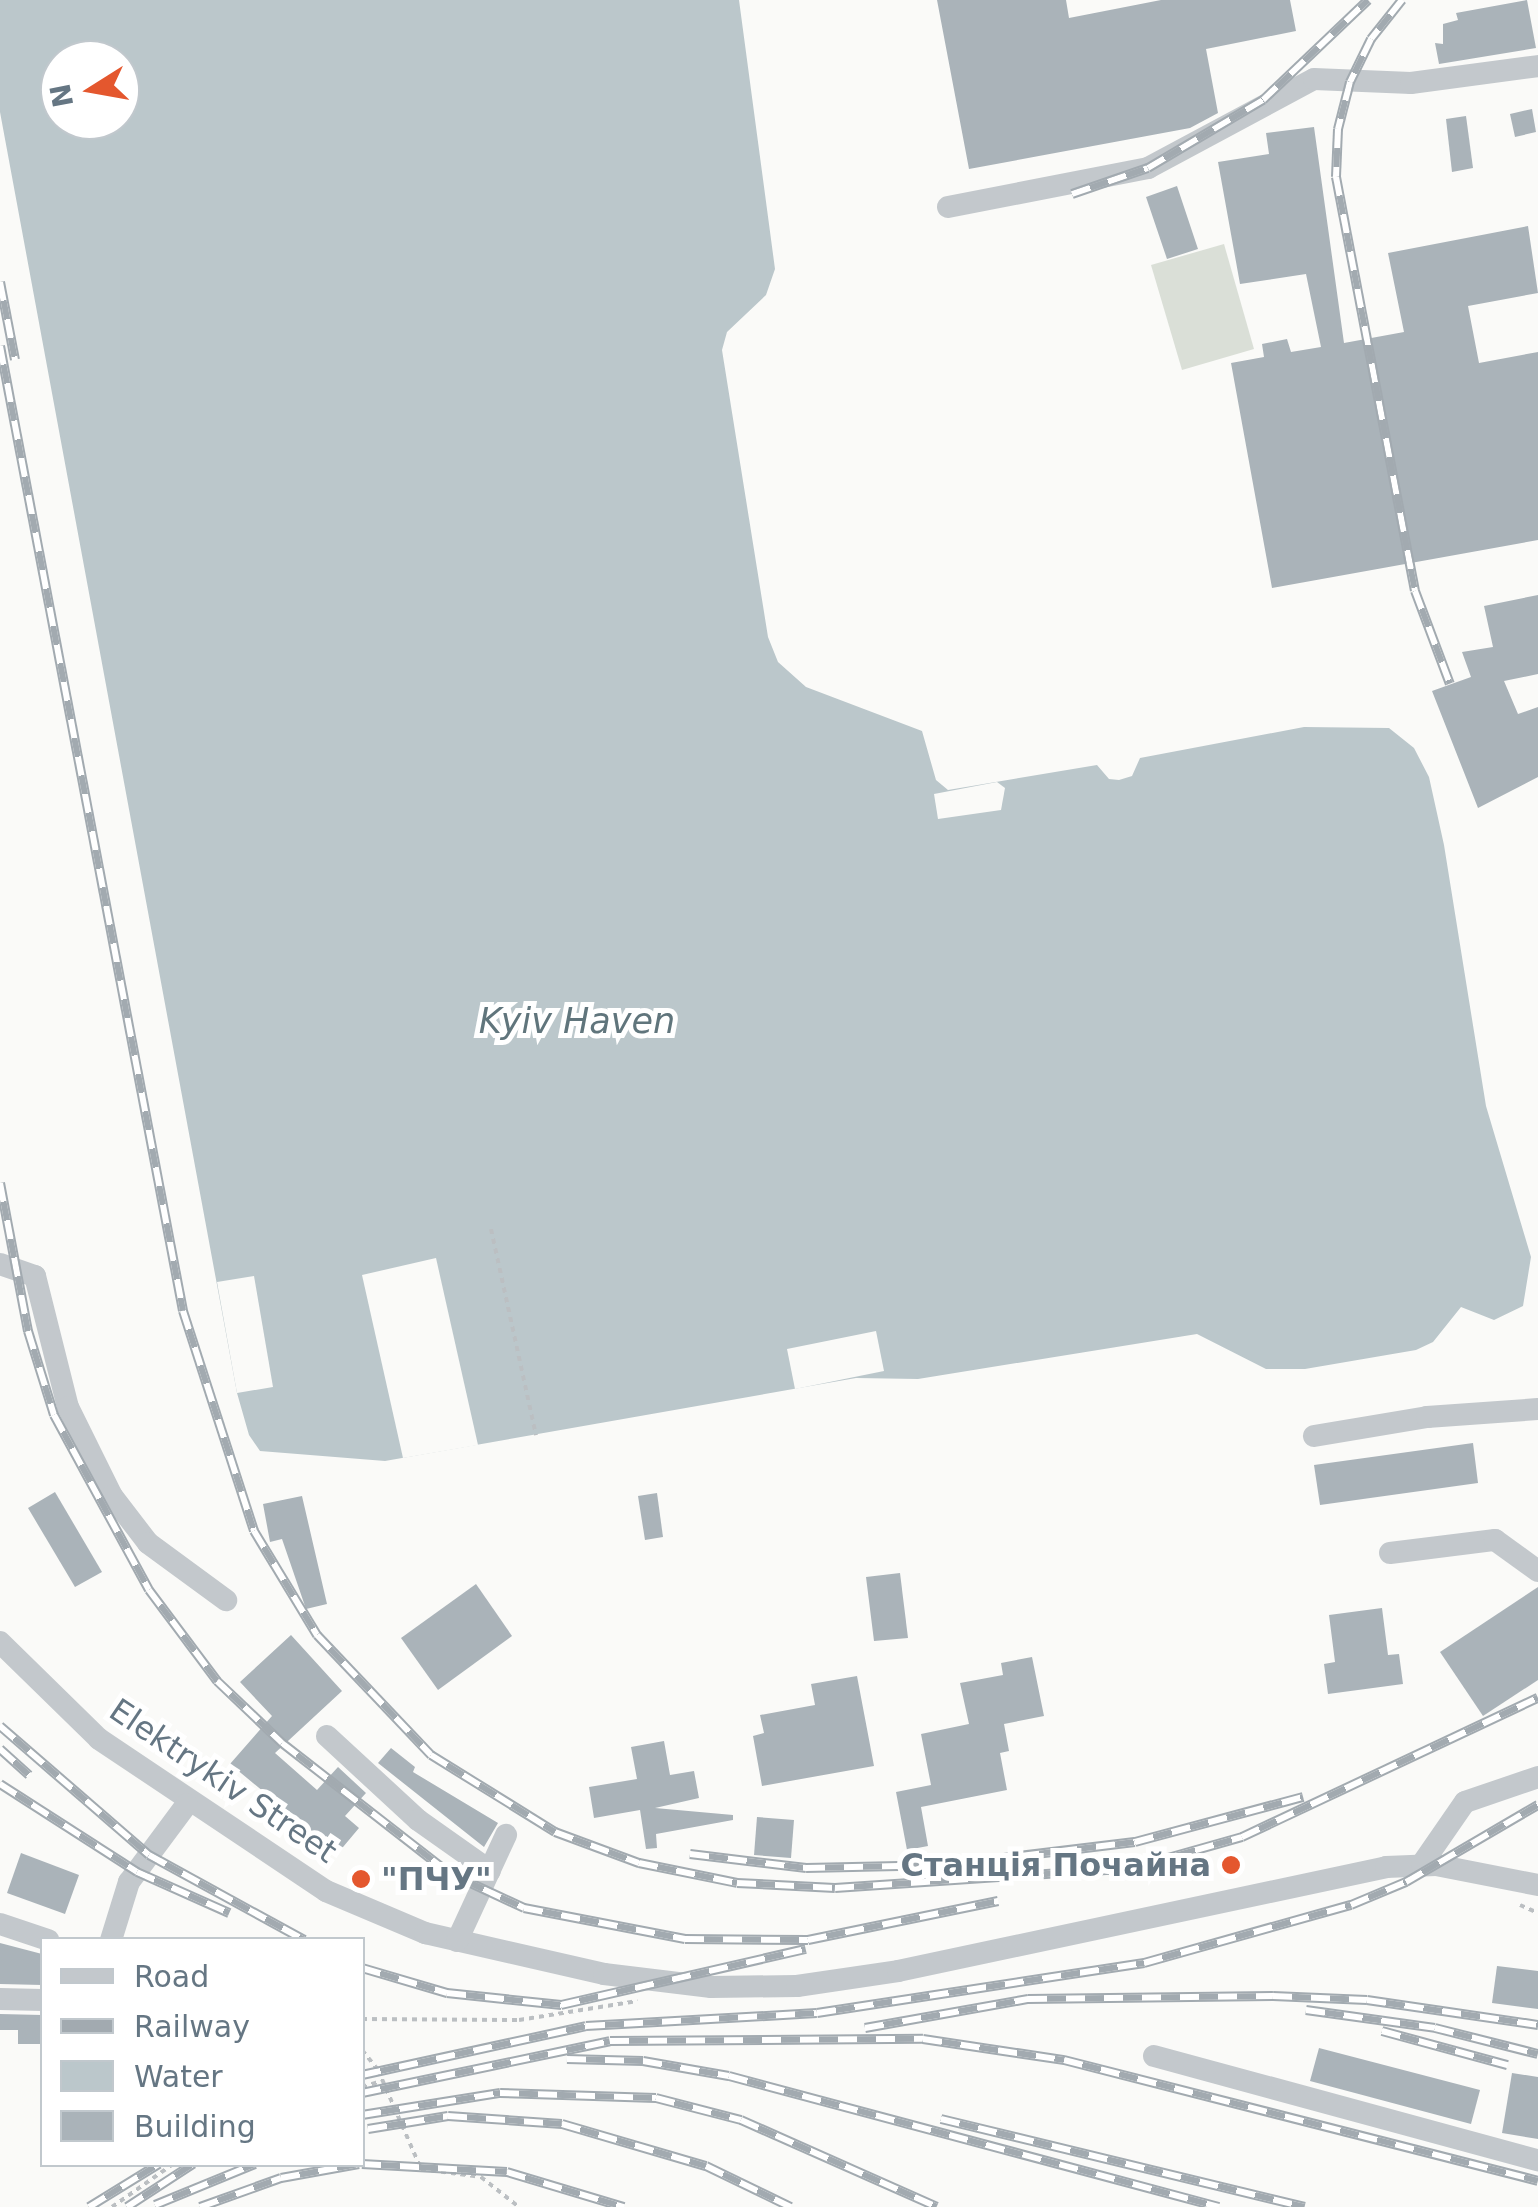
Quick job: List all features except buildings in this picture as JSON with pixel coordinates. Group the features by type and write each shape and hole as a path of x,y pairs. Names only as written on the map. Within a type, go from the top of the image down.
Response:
{"street":[{"path":"948,207 1148,168 1314,79 1410,84 1538,66"},
{"path":"0,1264 35,1276 68,1407 112,1496 148,1542 226,1600"},
{"path":"1314,1436 1427,1417 1538,1409"},
{"path":"1390,1553 1495,1540 1538,1571"},
{"name":"Elektrykiv Street","path":"0,1642 99,1739 187,1804 326,1891 457,1942 658,1982 797,1986 898,1971 1293,1883 1429,1864"},
{"path":"326,1736 418,1820 490,1871"},
{"path":"1538,1777 1465,1802 1429,1864 1538,1885"},
{"path":"112,1937 129,1882 187,1804"},
{"path":"457,1942 506,1836"},
{"path":"0,1924 40,1937"},
{"path":"0,1998 40,2000"},
{"path":"1154,2056 1538,2160"}],"path":[{"path":"491,1229 536,1436"},
{"path":"365,2019 520,2020 596,2012 652,1997"},
{"path":"365,2055 382,2081 421,2169 481,2177 519,2207"},
{"path":"365,2086 382,2081"},
{"path":"112,2207 169,2167"}],"shaded area":[{"path":"1224,244 1254,349 1182,370 1151,265"}],"water":[{"name":"Kyiv Haven","path":"0,0 739,0 775,269 766,295 727,332 722,350 768,637 778,662 806,687 922,731 936,780 948,790 1097,765 1109,779 1119,780 1132,776 1140,758 1304,727 1389,728 1414,748 1429,777 1444,845 1486,1106 1531,1257 1523,1306 1494,1320 1461,1307 1433,1342 1416,1350 1305,1369 1266,1369 1197,1334 918,1379 856,1378 385,1461 260,1451 249,1435 237,1393 0,112"}],"pier":[{"path":"997,782 1005,788 1001,810 938,819 934,794"},
{"path":"436,1258 478,1445 403,1458 362,1275"},
{"path":"254,1276 273,1387 237,1393 217,1282"},
{"path":"876,1331 884,1371 795,1389 787,1349"}],"railway":[{"path":"1072,194 1148,168 1263,100 1368,0"},
{"path":"1402,0 1371,39 1350,82 1338,129 1336,177 1415,591 1450,684"},
{"path":"0,282 15,360"},
{"path":"0,346 183,1311 254,1531 317,1635 431,1755 555,1832 639,1863 737,1883 835,1888 1136,1868"},
{"path":"0,1183 28,1331 54,1415 149,1590 217,1681 282,1743 449,1873 524,1908 685,1939 808,1940 998,1901"},
{"path":"1122,1871 1242,1837 1538,1698"},
{"path":"0,1726 149,1855 299,1937"},
{"path":"0,1749 29,1775"},
{"path":"0,1784 137,1872 229,1913"},
{"path":"690,1854 806,1868 945,1865 1135,1842 1303,1797"},
{"path":"365,2074 586,2026 817,2013 1144,1963 1351,1905 1406,1882 1538,1805"},
{"path":"365,1969 447,1993 561,2005 806,1949"},
{"path":"865,2028 1028,1999 1273,1996 1367,2000 1538,2025"},
{"path":"1306,2010 1435,2028 1538,2054"},
{"path":"1382,2031 1507,2065"},
{"path":"365,2092 610,2041 923,2039 1064,2060 1538,2181"},
{"path":"567,2059 643,2061 729,2076 1219,2207"},
{"path":"365,2115 500,2093 656,2098 741,2120 937,2207"},
{"path":"368,2129 448,2116 562,2124 706,2166 791,2207"},
{"path":"941,2119 1305,2207"},
{"path":"365,2164 507,2172 624,2207"},
{"path":"89,2207 154,2167"},
{"path":"127,2207 188,2167"},
{"path":"155,2205 248,2167"},
{"path":"200,2207 281,2178 342,2167"}],"place":[{"name":"Станція Почайна","path":"1231,1865"},
{"name":"\"ПЧУ\"","path":"361,1879"}]}
